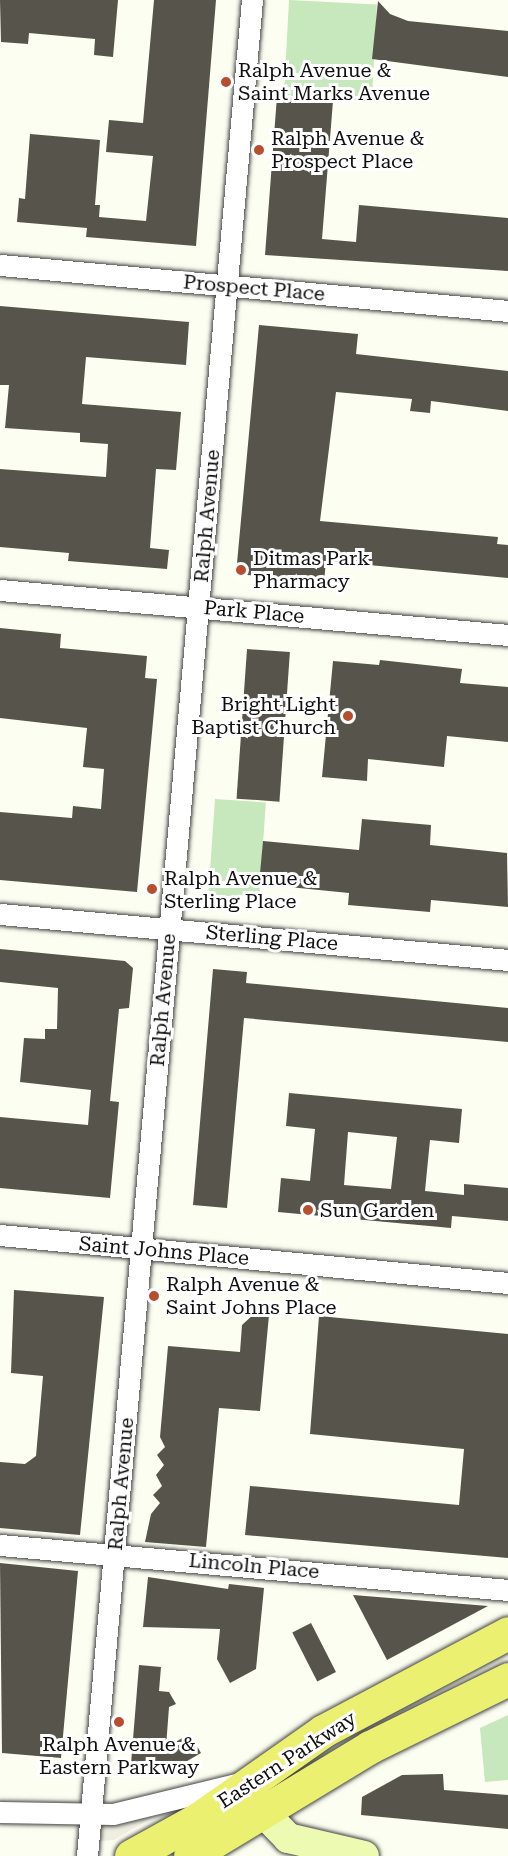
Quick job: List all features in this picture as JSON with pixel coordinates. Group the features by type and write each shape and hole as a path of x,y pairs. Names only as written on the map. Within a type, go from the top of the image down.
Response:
{"main road":[{"name":"Eastern Parkway","path":"131,1856 171,1836 323,1731 508,1633"},
{"name":"Eastern Parkway","path":"190,1856 370,1747 508,1678"}],"street":[{"name":"Ralph Avenue","path":"87,1856 252,0"},
{"name":"Prospect Place","path":"0,265 508,311"},
{"name":"Park Place","path":"0,590 508,635"},
{"name":"Sterling Place","path":"0,914 508,960"},
{"name":"Saint Johns Place","path":"0,1235 508,1283"},
{"name":"Lincoln Place","path":"0,1545 508,1590"},
{"path":"0,1812 91,1814 159,1805 249,1781"},
{"path":"264,1813 288,1838 364,1856"}],"green space":[{"path":"289,0 377,5 372,101 284,97"},
{"path":"215,799 266,803 259,898 208,895"},
{"path":"508,1715 508,1780 485,1782 480,1728"}],"shaded area":[{"path":"153,1817 114,1840 99,1841 100,1822"}],"building":[{"path":"0,0 118,0 113,57 94,55 95,39 29,33 28,44 1,42"},
{"path":"154,0 216,0 196,246 86,237 87,228 17,222 19,198 25,199 30,134 100,140 95,205 100,205 99,217 146,221 153,156 106,152 109,120 143,123"},
{"path":"378,1 390,14 408,21 508,31 508,77 372,59"},
{"path":"277,96 333,101 322,239 356,242 359,205 508,218 508,271 265,255"},
{"path":"0,306 189,322 186,365 86,357 82,404 181,412 176,470 156,469 150,548 169,550 167,569 68,561 69,553 0,547 0,469 106,477 108,444 80,442 80,433 5,428 9,385 0,385"},
{"path":"259,325 358,334 356,354 508,371 508,411 431,401 430,413 410,411 412,399 336,392 320,521 498,537 497,544 508,545 508,578 326,561 324,582 236,574"},
{"path":"0,628 61,634 60,648 147,656 145,678 157,679 137,892 0,880 0,812 72,818 73,806 101,809 104,769 83,767 87,728 0,718"},
{"path":"247,649 290,652 279,802 237,799"},
{"path":"380,660 462,669 460,683 508,687 508,742 447,736 444,767 368,759 367,781 322,777 333,661 379,665"},
{"path":"362,819 431,825 430,845 507,853 508,907 431,900 430,912 348,905 349,893 259,884 263,841 359,850"},
{"path":"0,949 125,961 133,968 129,1008 119,1009 110,1101 119,1102 110,1198 0,1188 0,1117 88,1125 91,1090 20,1082 24,1038 45,1039 45,1029 57,1029 58,988 0,982"},
{"path":"213,969 247,972 246,983 508,1008 508,1042 244,1018 227,1208 193,1205"},
{"path":"289,1093 462,1109 459,1143 430,1140 425,1191 464,1195 464,1184 508,1188 508,1221 452,1216 451,1228 278,1212 281,1178 310,1181 315,1129 286,1126","holes":["348,1132 397,1137 391,1189 344,1185"]},
{"path":"14,1290 104,1297 80,1535 0,1528 0,1462 25,1464 36,1456 43,1376 11,1373"},
{"path":"254,1314 269,1315 260,1411 219,1408 206,1547 145,1542 151,1514 160,1503 153,1495 162,1486 156,1475 164,1465 157,1455 165,1447 160,1437 168,1346 240,1352 242,1325"},
{"path":"319,1316 508,1334 508,1558 245,1535 250,1486 459,1505 464,1449 310,1434"},
{"path":"0,1563 78,1571 61,1758 2,1753"},
{"path":"148,1577 228,1589 229,1584 264,1588 256,1669 230,1683 217,1659 220,1629 143,1627"},
{"path":"353,1595 488,1606 387,1660"},
{"path":"311,1623 336,1672 317,1682 292,1633"},
{"path":"139,1665 161,1667 159,1691 169,1692 176,1704 169,1707 166,1747 190,1734 201,1753 175,1768 131,1764"},
{"path":"443,1774 444,1790 508,1795 508,1829 361,1815 362,1797 402,1775"}],"place":[{"name":"Ralph Avenue & Saint Marks Avenue","path":"226,82"},
{"name":"Ralph Avenue & Prospect Place","path":"259,150"},
{"name":"Ditmas Park Pharmacy","path":"241,570"},
{"name":"Bright Light Baptist Church","path":"348,716"},
{"name":"Ralph Avenue & Sterling Place","path":"152,889"},
{"name":"Sun Garden","path":"308,1210"},
{"name":"Ralph Avenue & Saint Johns Place","path":"154,1296"},
{"name":"Ralph Avenue & Eastern Parkway","path":"119,1722"}]}
